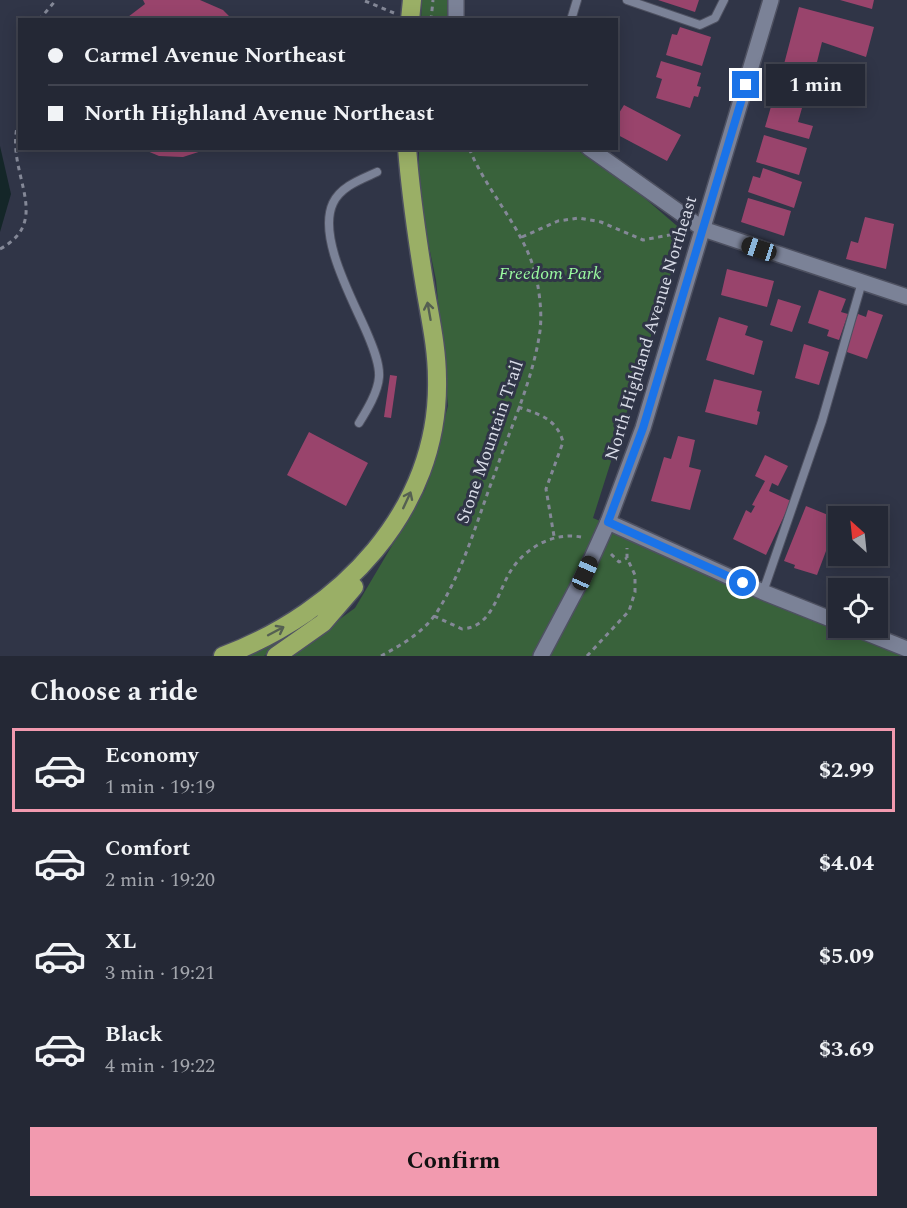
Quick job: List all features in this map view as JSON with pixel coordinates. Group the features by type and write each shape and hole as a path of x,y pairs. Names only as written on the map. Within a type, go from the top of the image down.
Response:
{"highway":[{"path":"404,17 412,0"},
{"path":"276,656 323,623 361,578 396,522 426,459 433,429 437,381 435,342 411,195 406,150"},
{"path":"223,656 285,626 318,605 347,582 378,550"}],"main road":[{"name":"North Highland Avenue Northeast","path":"541,656 606,546 608,522 643,428 771,0"},
{"path":"592,150 703,229 907,297"},
{"path":"608,522 763,592 828,618"},
{"path":"880,638 907,649"}],"lane":[{"path":"572,18 577,0"},
{"path":"627,0 700,25 715,18 724,0"},
{"path":"359,423 371,402 379,377 373,349 336,257 327,228 334,202 353,182 377,172"},
{"path":"763,592 822,421 862,282"}],"path":[{"path":"41,18 56,0"},
{"path":"431,18 433,0"},
{"path":"365,1 404,17"},
{"path":"13,127 18,120"},
{"name":"Stone Mountain Trail","path":"381,656 406,642 434,616 459,570 530,377 540,328 537,281 522,237 490,192 470,150"},
{"path":"0,249 9,244 23,219 17,195"},
{"path":"522,237 558,221 579,218 601,222 643,240 680,233"},
{"path":"518,407 542,415 558,426 561,434 563,442 546,489 554,536"},
{"path":"434,616 462,629 483,621 494,606 517,562 554,536 583,537 606,546 613,559 622,562 627,558"},
{"path":"586,656 629,611 635,592 635,575 627,558 628,550 624,544"}],"green space":[{"path":"422,0 454,0 453,18 421,18"},
{"name":"Freedom Park","path":"419,150 577,150 640,194 684,232 593,518 828,618 828,638 871,638 907,656 289,656 355,608 425,490 448,406 436,280 419,199"},
{"path":"300,622 305,628 264,656 236,656"}],"shaded area":[{"path":"0,146 11,194 0,232"}],"building":[{"path":"143,0 200,0 223,10 231,18 127,18 145,4"},
{"path":"658,0 699,0 695,12"},
{"path":"840,0 874,0 872,9"},
{"path":"799,7 874,27 866,57 822,42 816,66 843,74 844,70 860,75 852,107 778,87"},
{"path":"680,27 711,37 702,66 666,55 672,34 677,35"},
{"path":"661,61 701,73 697,86 701,87 698,97 694,96 690,108 656,98 662,79 656,77"},
{"path":"775,93 804,101 798,122 813,126 809,139 765,127"},
{"path":"624,105 681,135 667,161 618,135 618,115"},
{"path":"764,135 807,148 799,175 756,162"},
{"path":"145,150 205,150 183,157 159,156"},
{"path":"763,168 802,182 794,208 748,192 753,176 760,178"},
{"path":"748,198 791,211 784,236 741,222"},
{"path":"865,217 894,224 886,269 846,259 851,241 858,243"},
{"path":"727,269 774,281 767,307 721,295"},
{"path":"819,290 846,299 841,312 848,314 839,340 827,336 829,330 808,323"},
{"path":"778,299 801,306 792,332 770,325"},
{"path":"868,310 883,315 867,359 844,351 858,314 866,317"},
{"path":"719,317 748,326 745,335 763,341 754,375 706,360"},
{"path":"804,344 829,352 819,385 795,378"},
{"path":"390,375 397,376 391,418 384,417"},
{"path":"714,379 762,391 757,411 760,412 757,425 705,412"},
{"path":"309,432 368,463 346,506 287,475"},
{"path":"678,436 695,440 689,467 701,470 690,510 651,501 664,457 671,459"},
{"path":"765,455 788,466 778,486 772,483 769,491 791,501 766,555 733,539 746,510 751,513 755,506 752,505 765,481 755,476"},
{"path":"806,506 828,515 828,546 817,575 794,568 795,565 784,561"}],"route":[{"path":"743,583 608,522 643,428 746,85"}]}
